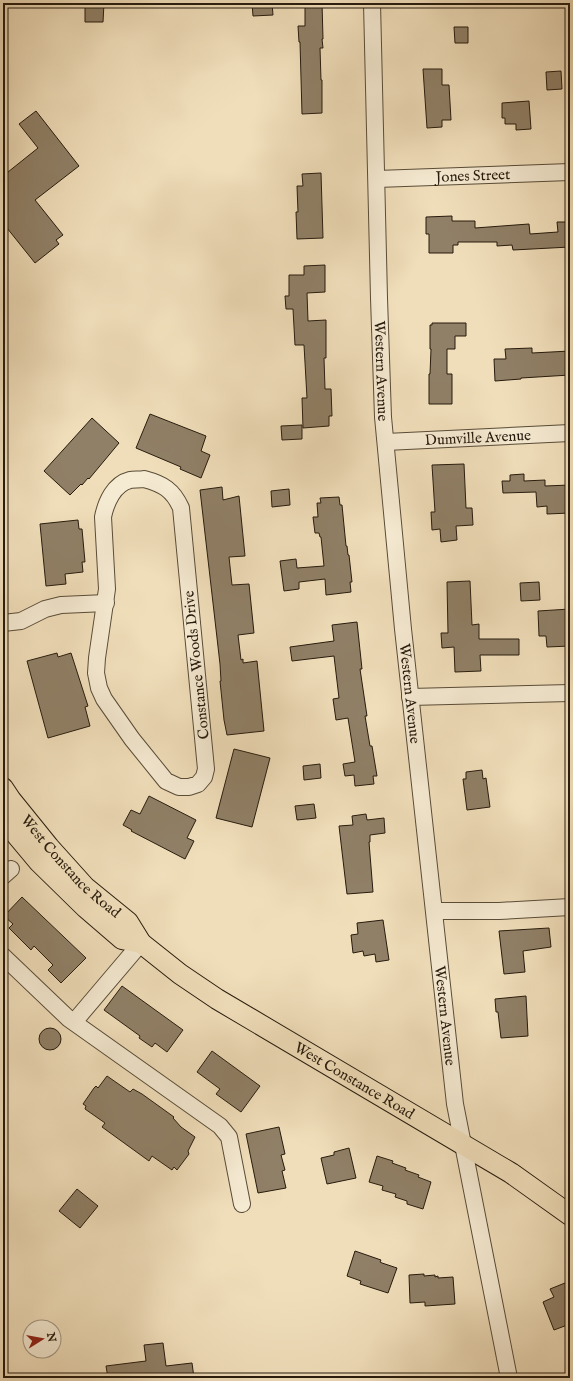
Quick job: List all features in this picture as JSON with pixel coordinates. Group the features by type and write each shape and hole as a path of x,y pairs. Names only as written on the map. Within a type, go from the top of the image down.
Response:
{"main road":[{"name":"West Constance Road","path":"3,788 49,847 85,887 128,922 141,943 180,974 217,999 512,1174 570,1215"},
{"name":"West Constance Road","path":"3,819 39,862 86,908 122,939 141,943"}],"street":[{"name":"Western Avenue","path":"372,3 383,417 410,697 435,912 455,1104 509,1378"},
{"name":"Jones Street","path":"377,179 570,172"},
{"name":"Dumville Avenue","path":"386,442 570,433"},
{"name":"Constance Woods Drive","path":"130,480 144,480 156,483 168,489 177,499 181,508 206,768 204,777 198,784 189,787 179,787 166,781 132,739 104,699 99,688 96,673 106,603 107,589 103,517 105,507 112,494 121,485 130,480"},
{"path":"3,623 21,621 45,609 61,605 106,603"},
{"path":"410,697 570,693"},
{"path":"435,912 499,911 570,907"},
{"path":"74,1022 141,943"},
{"path":"3,956 74,1022 220,1126 229,1137 242,1204"}],"building":[{"path":"85,3 104,3 103,22 85,22"},
{"path":"252,3 272,3 273,15 253,16"},
{"path":"305,3 322,3 323,48 320,48 322,113 302,114 300,42 298,26 305,26"},
{"path":"454,27 468,27 468,43 455,43"},
{"path":"423,69 442,69 442,85 449,85 451,120 442,120 442,127 427,128"},
{"path":"561,71 562,89 547,90 546,72"},
{"path":"529,101 531,129 516,130 516,124 505,124 505,118 502,118 502,103"},
{"path":"36,111 79,166 35,200 63,235 56,240 59,244 35,263 3,223 3,176 38,148 19,124"},
{"path":"321,173 323,238 297,239 297,186 303,186 302,174"},
{"path":"452,216 452,221 475,221 475,228 529,224 530,234 558,232 557,222 570,222 570,247 513,250 512,245 497,246 497,242 458,242 458,245 453,245 453,253 429,253 429,234 426,234 426,217"},
{"path":"325,265 325,292 307,293 308,321 326,320 326,358 324,358 325,389 331,389 332,416 329,416 329,426 303,428 302,398 307,398 304,345 295,345 293,309 286,309 285,296 289,296 289,275 304,275 304,266"},
{"path":"432,323 466,323 466,336 455,336 455,349 447,349 447,374 452,374 452,404 429,404 431,349 430,325 432,325"},
{"path":"532,348 532,353 570,351 570,375 495,381 494,359 506,359 505,349"},
{"path":"150,414 206,436 201,451 210,455 201,478 180,469 181,467 136,448"},
{"path":"92,418 119,443 89,479 88,478 70,495 44,471"},
{"path":"302,425 302,439 282,440 281,426"},
{"path":"464,464 466,508 472,508 473,525 456,526 457,540 441,542 440,529 432,530 431,512 435,512 432,465"},
{"path":"524,474 524,481 545,480 545,486 570,485 570,513 547,514 547,506 537,507 536,492 503,493 502,481 510,481 510,475"},
{"path":"222,487 223,500 239,496 245,556 229,557 232,585 249,584 254,633 238,635 241,660 243,659 243,663 257,661 264,731 227,735 224,720 220,681 220,664 200,490"},
{"path":"289,489 290,505 272,507 271,491"},
{"path":"339,497 340,505 342,505 346,546 349,555 352,582 350,582 351,592 326,595 325,579 299,582 299,589 284,591 280,561 296,559 297,568 324,566 321,537 319,533 315,533 313,517 318,517 317,503 321,503 320,498"},
{"path":"78,520 79,529 82,529 85,562 82,562 83,572 65,574 66,584 46,586 40,524"},
{"path":"470,581 472,625 479,624 479,639 519,639 519,655 480,655 481,671 455,672 454,647 442,648 441,633 448,633 447,582"},
{"path":"539,582 540,600 521,601 520,583"},
{"path":"570,609 570,646 547,647 546,636 539,636 538,611"},
{"path":"357,622 362,669 360,669 367,716 365,716 377,776 373,776 374,784 355,786 354,775 345,776 343,764 355,762 348,718 336,720 333,699 339,698 334,656 292,661 290,647 334,641 332,625"},
{"path":"57,653 58,657 71,653 88,706 85,707 90,726 48,738 27,661"},
{"path":"234,749 270,758 252,827 216,818"},
{"path":"320,764 321,778 304,780 303,766"},
{"path":"482,770 483,779 486,778 490,807 467,810 463,779 466,779 466,772"},
{"path":"149,796 196,820 187,838 194,841 185,859 131,831 132,830 123,825 131,810 140,814"},
{"path":"314,804 316,818 297,820 295,806"},
{"path":"366,814 367,820 384,818 385,833 370,835 369,842 373,892 347,894 339,826 353,825 352,816"},
{"path":"22,897 86,958 61,983 48,970 53,965 34,946 31,950 9,928 13,924 4,916"},
{"path":"383,920 389,960 376,962 375,954 364,956 363,951 353,953 351,935 358,934 357,923"},
{"path":"549,928 551,947 523,951 525,972 504,974 499,931"},
{"path":"122,986 183,1030 167,1052 155,1043 152,1047 139,1038 140,1036 104,1010"},
{"path":"526,996 528,1036 501,1038 495,999"},
{"path":"50,1028 58,1031 61,1039 58,1047 50,1050 42,1047 39,1039 42,1031"},
{"path":"212,1051 260,1086 241,1112 216,1094 220,1089 197,1072"},
{"path":"107,1076 130,1092 133,1089 142,1094 174,1117 173,1118 181,1127 195,1137 188,1151 189,1154 177,1170 174,1167 172,1170 152,1156 149,1161 102,1127 105,1123 85,1109 86,1106 83,1104 94,1088 96,1086 98,1088"},
{"path":"279,1127 285,1154 281,1155 285,1170 282,1171 286,1188 258,1193 246,1134"},
{"path":"349,1148 356,1178 327,1184 321,1158 334,1155 334,1152"},
{"path":"377,1156 393,1161 392,1163 406,1168 405,1170 419,1175 418,1177 431,1182 423,1209 407,1204 407,1201 395,1197 396,1194 382,1190 383,1186 369,1182"},
{"path":"77,1189 98,1206 80,1228 59,1211"},
{"path":"355,1251 381,1260 380,1262 382,1263 397,1268 388,1293 360,1284 361,1281 347,1276"},
{"path":"424,1274 424,1276 435,1275 435,1277 438,1276 438,1278 453,1277 455,1304 425,1306 425,1302 410,1303 409,1275"},
{"path":"570,1281 570,1324 554,1330 543,1302 554,1297 550,1289"},
{"path":"163,1343 166,1366 192,1363 194,1378 108,1378 106,1366 146,1361 144,1345"}]}
